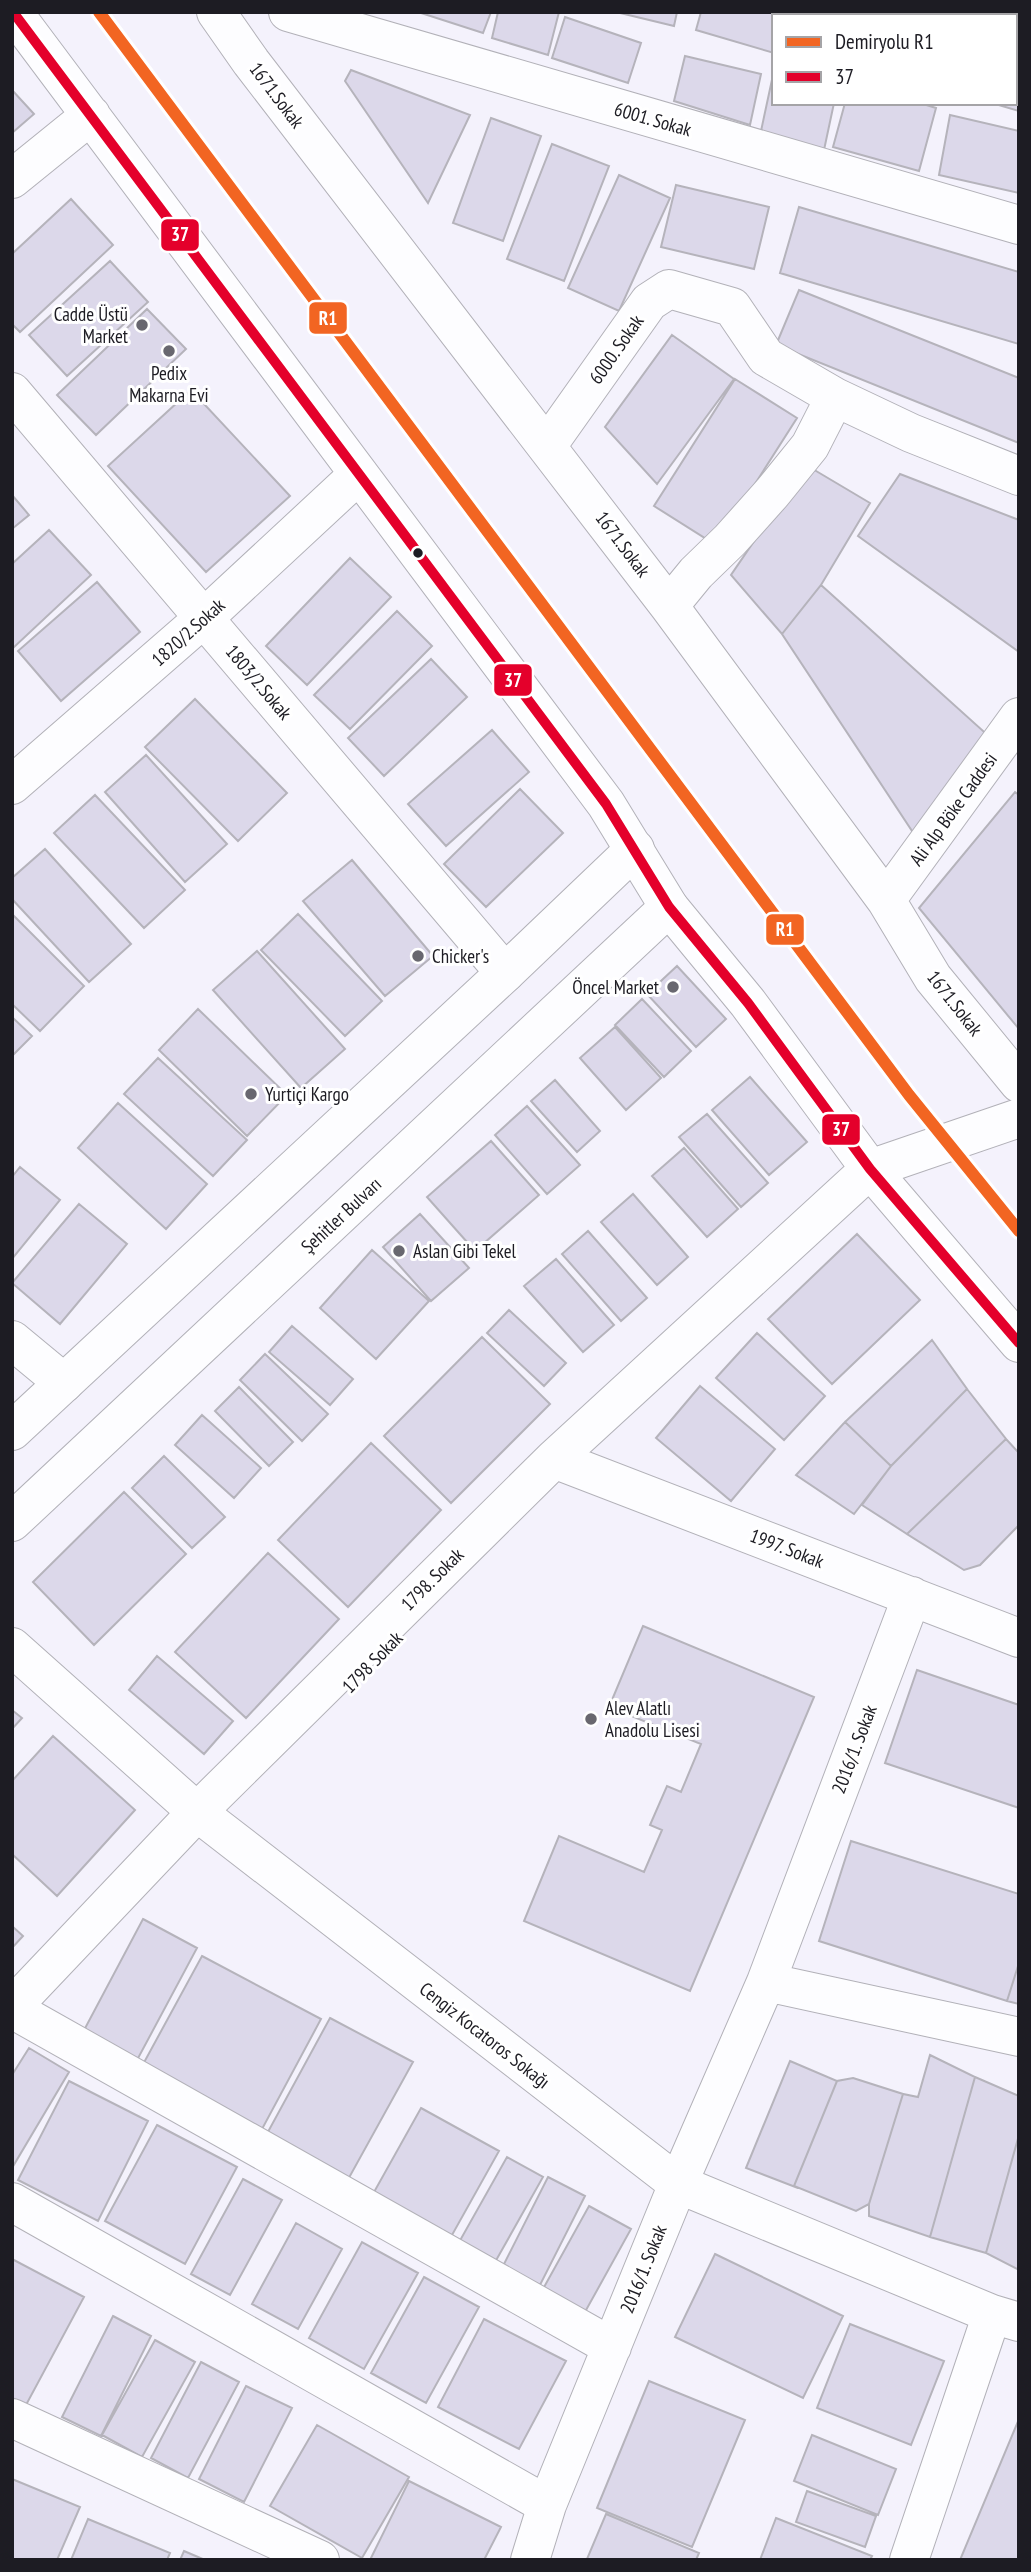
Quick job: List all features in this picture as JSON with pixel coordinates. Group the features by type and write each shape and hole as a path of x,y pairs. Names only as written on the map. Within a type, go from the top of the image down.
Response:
{"street":[{"path":"13,12 606,804 669,907 748,1003 870,1169 1019,1343"},
{"name":"1671.Sokak","path":"216,12 251,62 669,606 886,900 933,978 1019,1083"},
{"path":"251,62 288,12"},
{"name":"6001. Sokak","path":"288,12 1019,225"},
{"path":"12,179 91,116"},
{"name":"6000. Sokak","path":"547,446 649,302 669,289 732,307 766,357 835,397 911,433 1019,476"},
{"name":"1803/2.Sokak","path":"12,391 505,973"},
{"path":"669,606 696,573 772,493 810,446 835,397"},
{"name":"1820/2.Sokak","path":"12,785 205,617 359,474"},
{"name":"Ali Alp Böke Caddesi","path":"886,900 1008,757 1019,717"},
{"path":"12,1431 635,849"},
{"name":"Şehitler Bulvarı","path":"12,1522 669,907"},
{"path":"870,1169 1019,1118"},
{"name":"1798. Sokak","path":"12,2008 197,1812 554,1459 870,1169"},
{"path":"12,1340 64,1383"},
{"name":"1997. Sokak","path":"554,1459 1019,1638"},
{"name":"2016/1. Sokak","path":"530,2560 547,2505 678,2184 766,1982 912,1596"},
{"name":"Cengiz Kocatoros Sokağı","path":"12,1647 197,1812 678,2184 1006,2318"},
{"path":"766,1982 1019,2038"},
{"path":"12,2008 612,2347"},
{"path":"12,2202 547,2505"},
{"path":"909,2560 1006,2318"},
{"path":"12,2418 320,2560"}],"building":[{"path":"418,12 491,12 483,33"},
{"path":"498,12 559,12 548,55 492,38"},
{"path":"616,12 677,12 674,26"},
{"path":"701,12 851,12 772,14 772,52 696,30"},
{"path":"894,12 900,14 880,14"},
{"path":"565,17 641,43 628,83 552,58"},
{"path":"1017,52 1019,52 1019,111 999,105 1017,105"},
{"path":"685,56 761,74 750,125 674,101"},
{"path":"351,70 470,115 428,203 345,81"},
{"path":"772,80 772,105 834,105 824,150 761,131"},
{"path":"12,90 34,114 12,133"},
{"path":"844,105 926,105 936,108 919,171 833,147"},
{"path":"950,115 1019,131 1019,193 939,175"},
{"path":"491,118 541,136 503,241 453,223"},
{"path":"552,144 609,166 564,281 507,259"},
{"path":"619,175 670,198 619,311 568,288"},
{"path":"676,185 769,207 754,269 661,247"},
{"path":"71,199 113,245 20,332 12,324 12,254"},
{"path":"799,207 1019,272 1019,344 780,273"},
{"path":"110,261 148,302 67,376 29,335"},
{"path":"799,290 1019,378 1019,443 776,345"},
{"path":"147,309 186,349 96,435 57,395"},
{"path":"672,335 734,379 657,484 605,427"},
{"path":"735,379 797,418 716,545 654,506"},
{"path":"191,390 290,496 206,572 108,466"},
{"path":"806,465 870,503 821,585 782,634 731,575"},
{"path":"900,474 1019,520 1019,652 858,536"},
{"path":"12,495 29,515 12,529"},
{"path":"49,530 91,575 12,649 12,564"},
{"path":"350,558 391,597 307,685 266,646"},
{"path":"97,582 140,632 61,701 18,651"},
{"path":"821,585 992,739 916,837 782,634"},
{"path":"397,611 432,646 350,729 314,695"},
{"path":"431,659 467,697 384,776 348,738"},
{"path":"195,699 287,793 238,841 145,747"},
{"path":"492,730 529,772 446,846 408,804"},
{"path":"146,755 227,844 185,882 105,792"},
{"path":"520,789 563,833 486,907 444,864"},
{"path":"1015,792 1019,795 1019,1029 919,908"},
{"path":"95,795 185,890 144,928 54,833"},
{"path":"45,849 131,944 89,982 12,899 12,878"},
{"path":"352,860 433,956 385,996 303,901"},
{"path":"12,914 84,986 40,1031 12,1004"},
{"path":"298,914 382,1001 345,1036 261,950"},
{"path":"257,951 345,1049 301,1088 213,990"},
{"path":"677,966 726,1019 696,1047 647,994"},
{"path":"642,999 691,1051 664,1077 615,1025"},
{"path":"198,1009 287,1095 247,1136 159,1050"},
{"path":"12,1017 32,1036 12,1056"},
{"path":"615,1027 661,1078 626,1110 580,1058"},
{"path":"158,1058 247,1140 213,1176 124,1094"},
{"path":"750,1077 807,1142 769,1175 712,1110"},
{"path":"555,1080 600,1131 577,1152 531,1101"},
{"path":"118,1103 207,1184 166,1229 78,1148"},
{"path":"527,1106 580,1165 547,1194 495,1135"},
{"path":"707,1114 768,1183 741,1207 679,1137"},
{"path":"491,1141 539,1195 475,1251 427,1197"},
{"path":"684,1148 738,1209 707,1237 652,1176"},
{"path":"20,1167 60,1200 12,1259 12,1177"},
{"path":"633,1194 688,1257 657,1285 601,1222"},
{"path":"79,1204 127,1244 60,1324 12,1283"},
{"path":"420,1214 469,1268 431,1301 383,1247"},
{"path":"588,1231 647,1298 621,1321 562,1254"},
{"path":"857,1234 920,1300 832,1384 768,1319"},
{"path":"372,1250 429,1301 376,1359 320,1308"},
{"path":"556,1259 614,1325 583,1352 524,1286"},
{"path":"509,1310 566,1363 544,1386 487,1333"},
{"path":"292,1326 353,1379 330,1405 269,1352"},
{"path":"757,1333 825,1396 784,1440 716,1378"},
{"path":"482,1337 550,1404 451,1503 384,1436"},
{"path":"932,1340 967,1389 891,1466 845,1422"},
{"path":"265,1354 328,1414 302,1441 240,1380"},
{"path":"700,1386 775,1449 731,1501 656,1438"},
{"path":"239,1387 293,1442 269,1466 215,1411"},
{"path":"967,1389 1006,1439 907,1534 862,1505 891,1466"},
{"path":"202,1415 261,1468 234,1498 175,1445"},
{"path":"845,1422 891,1466 854,1514 796,1475"},
{"path":"1006,1439 1019,1453 1019,1525 980,1565 964,1570 907,1534"},
{"path":"371,1443 441,1510 348,1607 278,1540"},
{"path":"164,1456 225,1517 192,1548 132,1488"},
{"path":"124,1492 186,1554 94,1645 33,1582"},
{"path":"268,1553 339,1619 246,1718 175,1652"},
{"path":"643,1626 814,1697 690,1991 524,1921 559,1836 644,1872 662,1830 650,1825 667,1786 681,1792 701,1744 609,1707"},
{"path":"157,1656 233,1721 204,1754 129,1690"},
{"path":"917,1670 1019,1705 1019,1808 885,1763"},
{"path":"12,1710 22,1718 12,1729"},
{"path":"53,1736 135,1810 57,1896 12,1854 12,1781"},
{"path":"851,1841 1019,1894 1019,1963 1007,2001 819,1941"},
{"path":"143,1919 197,1948 136,2062 82,2034"},
{"path":"12,1926 23,1936 12,1948"},
{"path":"202,1956 321,2019 261,2131 141,2068"},
{"path":"1019,1963 1019,2004 1007,2001"},
{"path":"330,2018 413,2062 345,2185 263,2141"},
{"path":"29,2048 69,2072 12,2168 12,2075"},
{"path":"930,2055 975,2077 930,2237 869,2216 869,2204 903,2094 918,2097"},
{"path":"790,2061 837,2081 794,2186 798,2188 746,2168"},
{"path":"975,2077 1019,2096 1019,2135 986,2253 930,2237"},
{"path":"853,2078 903,2094 869,2204 856,2211 794,2186 837,2081"},
{"path":"69,2081 148,2121 98,2221 18,2180"},
{"path":"421,2108 499,2151 447,2244 369,2201"},
{"path":"157,2125 237,2167 185,2264 105,2221"},
{"path":"1019,2135 1019,2270 986,2253"},
{"path":"507,2157 543,2177 494,2264 458,2244"},
{"path":"548,2177 585,2196 540,2285 503,2266"},
{"path":"243,2179 282,2200 230,2295 191,2274"},
{"path":"589,2206 631,2229 580,2321 538,2298"},
{"path":"296,2223 342,2249 298,2329 252,2304"},
{"path":"362,2242 418,2273 364,2369 309,2338"},
{"path":"715,2254 843,2316 803,2398 675,2337"},
{"path":"12,2259 84,2297 26,2405 12,2398"},
{"path":"424,2277 479,2307 426,2403 371,2373"},
{"path":"113,2316 151,2336 101,2436 62,2417"},
{"path":"484,2319 566,2361 519,2449 438,2407"},
{"path":"850,2324 944,2361 911,2445 817,2408"},
{"path":"155,2340 195,2362 142,2457 102,2435"},
{"path":"201,2362 239,2382 188,2478 151,2458"},
{"path":"649,2381 745,2420 692,2547 597,2508"},
{"path":"246,2386 292,2408 244,2502 199,2479"},
{"path":"1019,2419 1019,2560 960,2560"},
{"path":"317,2425 409,2477 362,2558 270,2506"},
{"path":"812,2435 896,2469 878,2515 794,2481"},
{"path":"12,2479 80,2507 57,2560 12,2560"},
{"path":"409,2481 501,2527 484,2560 370,2560"},
{"path":"807,2491 876,2516 865,2547 796,2522"},
{"path":"606,2514 699,2553 696,2560 587,2559"},
{"path":"776,2518 872,2556 870,2560 760,2560"},
{"path":"88,2519 170,2553 167,2560 71,2560"},
{"path":"184,2551 205,2560 180,2560"}],"rail line":[{"name":"R1","path":"99,12 909,1095 1019,1231"}],"transit line":[{"name":"37","path":"13,12 606,804 669,907 748,1003 870,1169 1019,1343"}],"place":[{"name":"Cadde Üstü Market","path":"142,325"},
{"name":"Pedix Makarna Evi","path":"169,351"},
{"name":"Chicker's","path":"418,956"},
{"name":"Öncel Market","path":"673,987"},
{"name":"Yurtiçi Kargo","path":"251,1094"},
{"name":"Aslan Gibi Tekel","path":"399,1251"},
{"name":"Alev Alatlı Anadolu Lisesi","path":"591,1719"}]}
